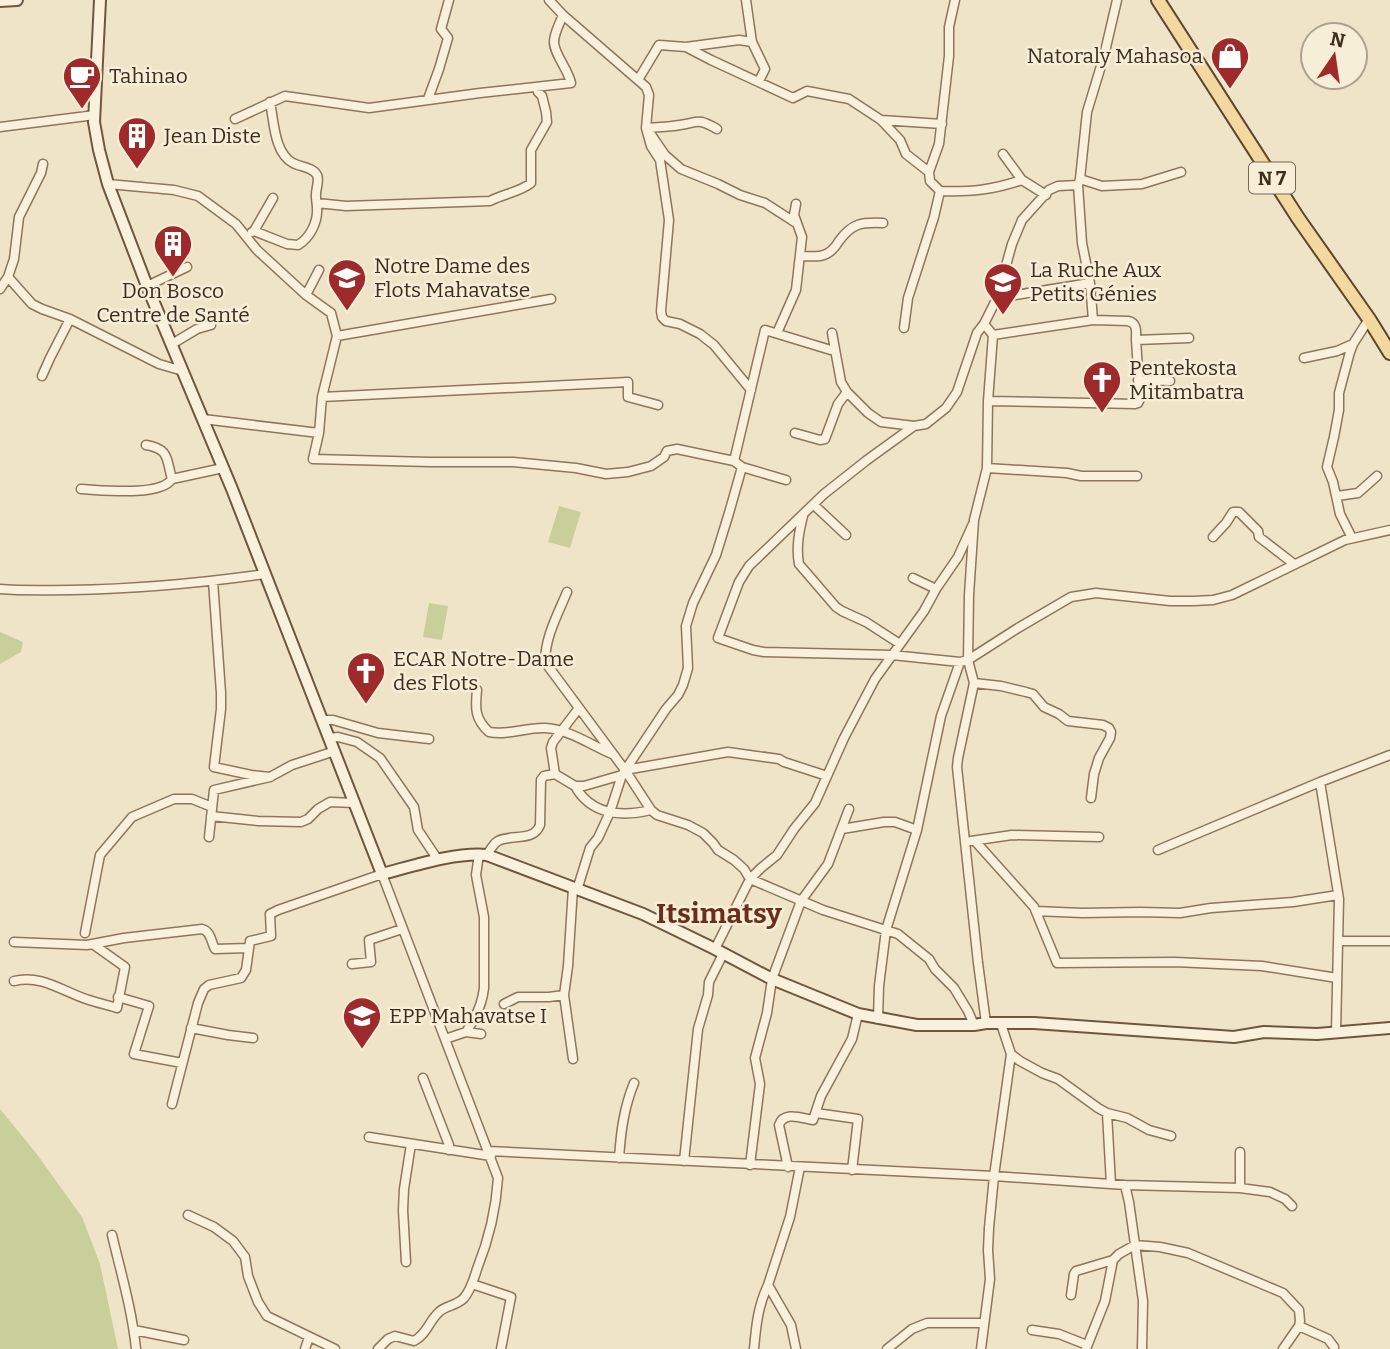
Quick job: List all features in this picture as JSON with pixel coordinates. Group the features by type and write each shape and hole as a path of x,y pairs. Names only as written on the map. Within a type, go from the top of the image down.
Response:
{"main road":[{"name":"N 7","path":"1158,0 1298,218 1390,353"}],"street":[{"path":"0,1 17,0"},
{"path":"100,0 95,126 108,184 330,738 498,1178 492,1226 465,1297 454,1306 440,1310 419,1339 414,1341 396,1336 388,1339 378,1349"},
{"path":"428,99 448,38 441,29 449,0"},
{"path":"549,0 646,86 649,95 646,128 651,146 660,160 669,220 662,317 700,334 714,345 751,390"},
{"path":"746,0 752,42 765,69 759,81"},
{"path":"955,0 949,27 942,124 939,144 929,172 930,181 940,191 968,192 1023,180"},
{"path":"1093,320 1090,282 1082,243 1079,182 1087,112 1117,0"},
{"path":"235,119 285,96 369,108 570,83 569,74 556,50 554,40 563,15"},
{"path":"638,80 659,45 686,47 739,40 752,42"},
{"path":"686,47 793,98 807,91 849,99 881,120 900,140 906,154 929,172"},
{"path":"317,203 346,206 490,201 527,187 531,183 531,150 547,122 542,96 537,87"},
{"path":"108,184 174,190 198,196 250,233 287,244 298,244 310,236 318,212 318,178 311,169 292,163 285,157 278,144 270,102"},
{"path":"0,127 95,115"},
{"path":"881,120 942,124"},
{"path":"646,128 696,121 717,129"},
{"path":"646,128 665,155 681,169 765,203 796,223"},
{"path":"1003,154 1023,180 1046,195"},
{"path":"0,289 9,274 19,217 43,164"},
{"path":"832,333 841,382 867,414 881,422 914,426 926,424 946,408 957,392 975,338 997,298 1012,244 1022,220 1049,190 1079,182 1102,186 1142,184 1181,172"},
{"path":"904,328 908,298 940,191"},
{"path":"250,233 273,198"},
{"path":"777,334 794,297 801,256 802,237 794,215 796,204"},
{"path":"801,256 831,252 851,227 866,222 883,223"},
{"path":"250,233 257,250 306,295 331,313 337,336 321,397 319,433 313,459 513,462 576,467 606,474 651,466 664,457 667,451 677,449 738,464 786,480"},
{"path":"0,264 32,303 159,363 183,371"},
{"path":"147,286 187,267"},
{"path":"306,295 319,270"},
{"path":"997,298 1090,282"},
{"path":"337,336 551,299"},
{"path":"42,376 70,319"},
{"path":"1352,538 1340,514 1327,467 1339,410 1339,393 1353,344 1369,319"},
{"path":"988,401 1135,404 1139,403 1140,399 1136,326 1132,322 1093,320 993,335"},
{"path":"684,1161 698,1029 709,982 719,951 750,879 777,855 794,828 816,803 844,738 875,679 958,557 974,520 987,468 993,335 984,324"},
{"path":"172,344 197,329 211,326"},
{"path":"573,1059 564,995 575,889 590,848 598,838 610,812 624,772 683,685 688,668 686,626 693,603 716,555 730,513 751,390 765,330 834,351"},
{"path":"1136,340 1189,338"},
{"path":"1304,358 1337,351 1353,344"},
{"path":"1138,380 1170,381"},
{"path":"321,397 628,382 628,397 658,405"},
{"path":"795,433 825,439 838,404 847,392"},
{"path":"202,419 319,433"},
{"path":"914,426 824,494 743,573 718,638 764,652 892,654 964,661 1071,597 1096,593 1170,601 1213,600 1232,595 1345,540 1390,530"},
{"path":"146,445 164,452 172,479"},
{"path":"81,489 137,491 164,487 172,479 223,468"},
{"path":"987,468 1068,473 1082,477 1137,476"},
{"path":"1337,496 1358,493 1377,476"},
{"path":"814,505 846,535"},
{"path":"1213,537 1233,512 1239,512 1258,531 1259,537 1294,564"},
{"path":"803,516 799,532 799,564 836,607 900,644"},
{"path":"878,1019 878,986 886,930 917,830 941,716 964,661 974,520"},
{"path":"0,589 117,589 265,574"},
{"path":"913,578 936,589"},
{"path":"213,581 221,693 214,767 270,777"},
{"path":"568,592 548,638 545,662 651,810 657,815 703,833 718,850 744,869 750,879 823,911 898,934 929,959 954,988 974,1025"},
{"path":"964,661 974,683 958,758 986,1023"},
{"path":"974,683 1033,694 1044,707 1068,721 1109,728 1110,738 1096,766 1091,798"},
{"path":"477,690 477,718 489,732 510,733 528,728 547,728 614,755"},
{"path":"555,774 551,748 553,741 579,708"},
{"path":"322,720 333,720 400,737 429,739"},
{"path":"330,738 338,737 357,742 380,758 414,807 418,830 438,860"},
{"path":"209,837 214,790 270,777 292,765 335,751"},
{"path":"575,786 584,786 624,772 728,752 779,759 827,776"},
{"path":"1158,850 1390,755"},
{"path":"466,1032 478,1015 484,988 484,917 476,875 483,855 495,843 538,831 541,780 544,776 555,774 575,786 581,797 590,804 610,812 633,814 651,810"},
{"path":"1320,782 1338,895 1336,1032"},
{"path":"85,933 100,855 132,817 174,799 192,799 212,807"},
{"path":"211,816 301,822 330,802 355,803"},
{"path":"750,1165 760,1084 755,1058 767,1013 772,978 801,901 828,864 849,809"},
{"path":"842,829 895,822 917,830"},
{"path":"965,841 1012,835 1099,837"},
{"path":"975,841 1036,911 1056,963 1175,962 1262,966 1338,978"},
{"path":"172,1104 204,989 209,985 241,978 246,970 250,941 271,936 270,914 382,874 438,860 483,855 643,914 772,978 858,1014 878,1019 917,1025 1034,1023 1234,1037 1264,1032 1317,1034 1390,1028"},
{"path":"1036,911 1180,913 1338,895"},
{"path":"14,942 94,944 206,929 215,949 249,948"},
{"path":"352,964 371,962 369,940 402,929"},
{"path":"1339,941 1390,941"},
{"path":"14,981 26,978 44,981 89,1000 117,1008 125,967 94,944"},
{"path":"504,1004 518,997 564,995"},
{"path":"118,998 149,1006 134,1054 182,1063"},
{"path":"788,1167 779,1125 781,1119 790,1116 813,1120 821,1096 852,1039 858,1014"},
{"path":"981,1349 990,1279 988,1250 994,1177 1011,1054 1001,1024"},
{"path":"191,1028 253,1038"},
{"path":"445,1039 466,1032 481,1034"},
{"path":"1011,1054 1042,1073 1058,1079 1107,1113 1171,1136"},
{"path":"424,1078 449,1150"},
{"path":"619,1158 621,1127 634,1083"},
{"path":"816,1113 858,1119 852,1170"},
{"path":"1107,1113 1111,1184"},
{"path":"369,1137 449,1150 490,1153 1125,1185 1240,1188 1270,1192 1285,1199 1292,1206"},
{"path":"406,1262 403,1210 411,1144"},
{"path":"1240,1152 1240,1188"},
{"path":"754,1349 756,1318 790,1217 800,1167"},
{"path":"1125,1185 1143,1301 1142,1349"},
{"path":"187,1215 214,1227 233,1241 245,1257 248,1276 258,1302 267,1316 335,1349"},
{"path":"112,1235 122,1282 127,1292 136,1349"},
{"path":"1071,1295 1076,1272 1113,1260 1135,1245 1188,1253 1283,1293 1299,1310 1300,1321 1283,1349"},
{"path":"1032,1331 1059,1334 1087,1347 1105,1301 1113,1260"},
{"path":"472,1284 511,1297 501,1349"},
{"path":"768,1285 791,1325 796,1349"},
{"path":"887,1349 912,1329 927,1322 983,1323"},
{"path":"1299,1326 1328,1339 1334,1347"},
{"path":"134,1330 184,1340"},
{"path":"305,1349 309,1337"}],"green space":[{"path":"559,506 581,512 570,548 548,542"},
{"path":"429,603 448,606 442,640 423,637"},
{"path":"0,632 23,642 21,652 0,664"},
{"path":"0,1109 82,1217 100,1264 118,1349 0,1349"}],"place":[{"name":"Natoraly Mahasoa","path":"1230,90"},
{"name":"Tahinao","path":"82,110"},
{"name":"Jean Diste","path":"137,170"},
{"name":"Don Bosco Centre de Santé","path":"173,278"},
{"name":"Notre Dame des Flots Mahavatse","path":"347,312"},
{"name":"La Ruche Aux Petits Génies","path":"1003,316"},
{"name":"Pentekosta Mitambatra","path":"1102,414"},
{"name":"ECAR Notre-Dame des Flots","path":"366,705"},
{"name":"EPP Mahavatse I","path":"362,1050"}],"district":[{"name":"Itsimatsy","path":"719,913"}]}
